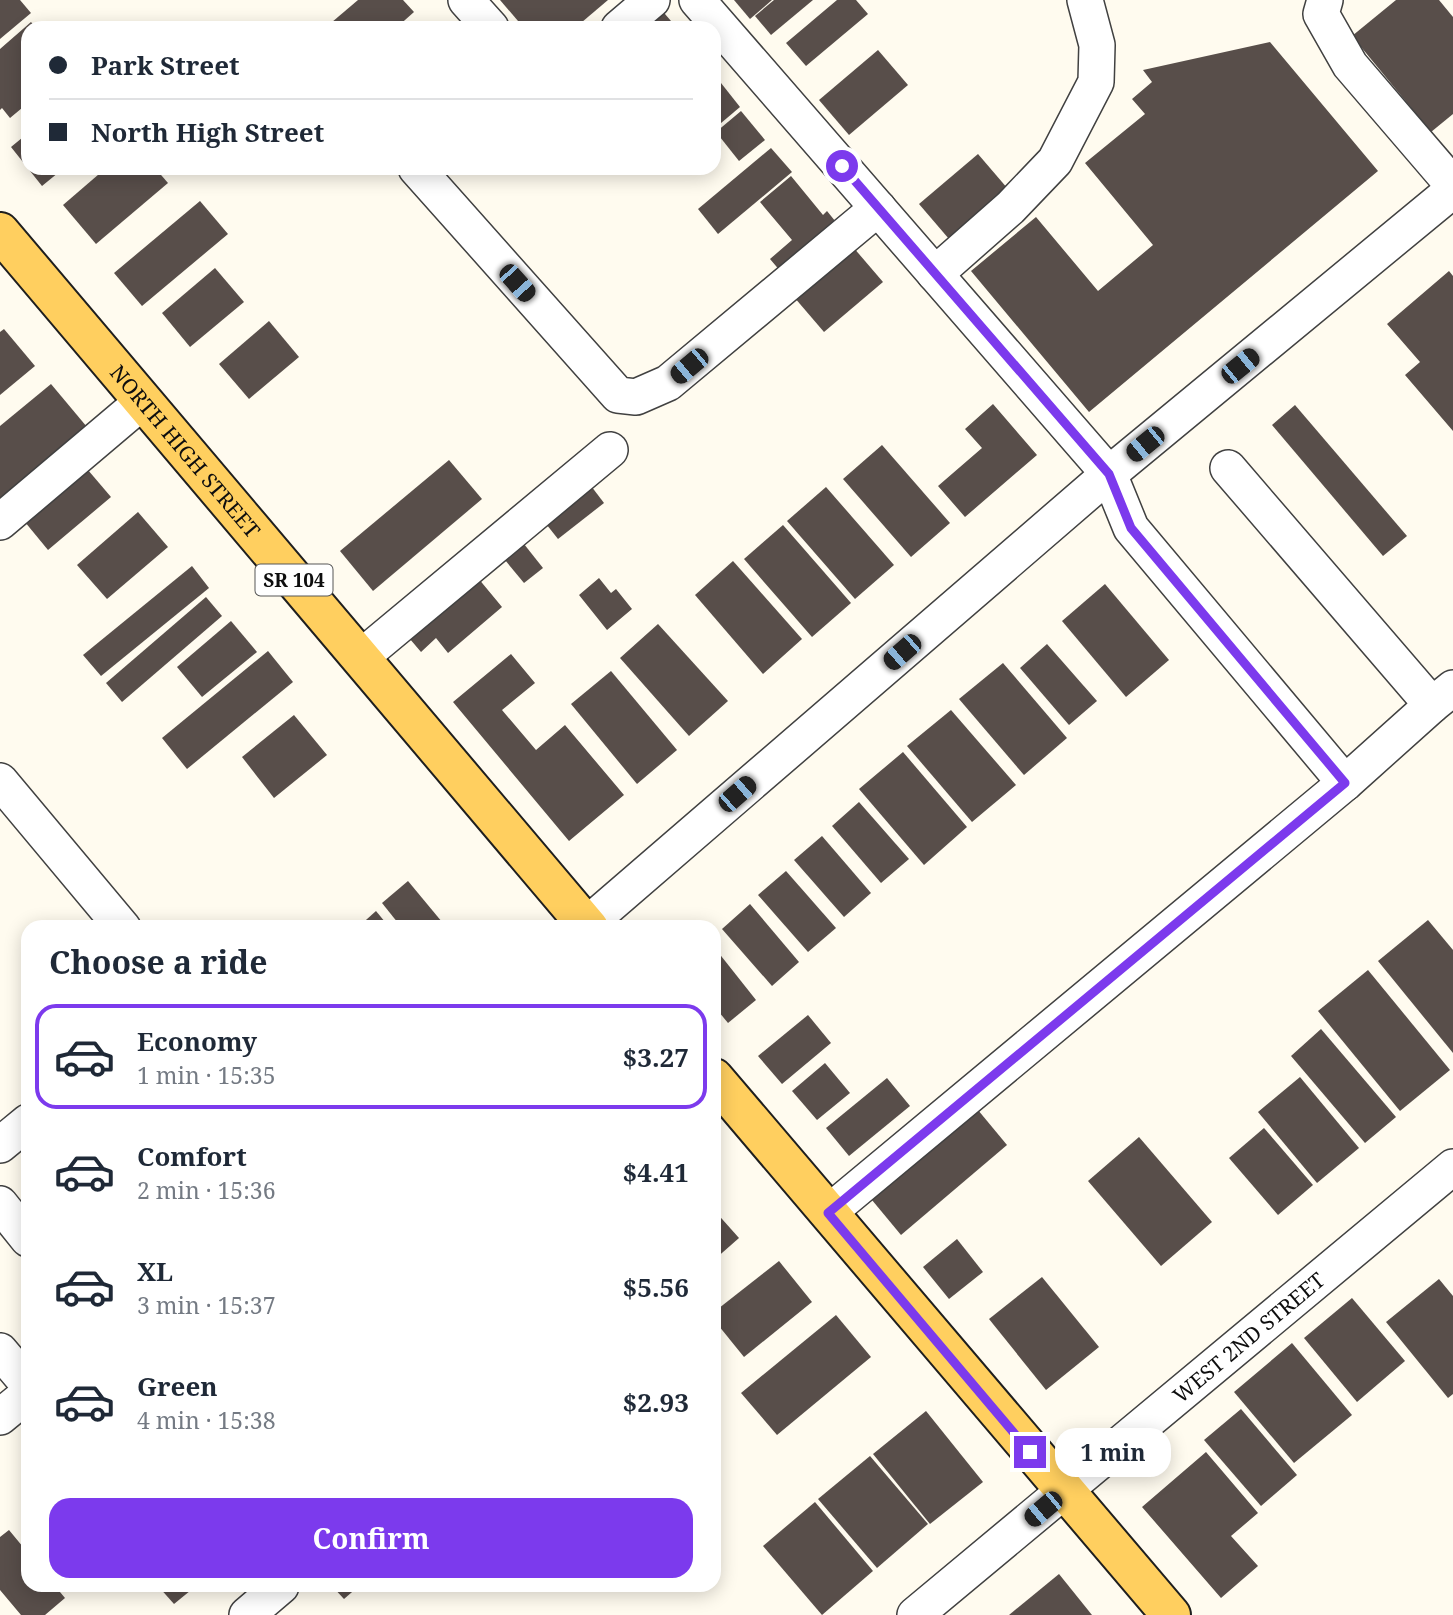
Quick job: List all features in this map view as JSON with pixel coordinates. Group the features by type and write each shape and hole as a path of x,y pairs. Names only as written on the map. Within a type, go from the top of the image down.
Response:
{"main road":[{"name":"NORTH HIGH STREET","path":"0,232 580,920"},
{"path":"721,1086 1171,1615"}],"street":[{"path":"466,0 485,21"},
{"path":"628,21 652,0"},
{"path":"697,0 715,21"},
{"path":"935,274 1010,208 1055,161 1096,82 1097,45 1085,0"},
{"path":"594,920 1109,474 1453,188 1350,65 1321,14 1325,0"},
{"path":"721,28 1109,474 1131,528 1345,783"},
{"path":"422,175 618,395 636,397 668,383 878,208"},
{"path":"0,522 143,401"},
{"path":"360,658 610,450"},
{"path":"828,1213 1345,783 1443,697 1228,468"},
{"path":"0,781 116,920"},
{"path":"0,1145 21,1128"},
{"name":"WEST 2ND STREET","path":"915,1615 1453,1167"},
{"path":"0,1204 21,1230"},
{"path":"0,1352 21,1376"},
{"path":"0,1417 21,1400"},
{"path":"247,1615 274,1592"}],"building":[{"path":"0,0 20,0 31,13 0,39"},
{"path":"358,0 403,0 414,12 404,21 333,21"},
{"path":"500,0 608,0 583,21 518,21"},
{"path":"734,0 772,0 750,19"},
{"path":"774,0 813,0 771,35 755,16"},
{"path":"837,0 856,0 868,14 806,66 786,43"},
{"path":"1396,0 1439,0 1453,17 1453,114 1431,132 1352,36"},
{"path":"659,7 671,21 642,21"},
{"path":"21,31 21,109 10,118 2,108 0,110 0,49"},
{"path":"1270,42 1378,171 1089,412 971,271 1036,217 1098,291 1153,245 1085,163 1145,114 1132,99 1152,82 1143,70"},
{"path":"878,50 908,85 849,135 819,100"},
{"path":"721,83 740,107 721,123"},
{"path":"741,111 765,140 739,161 721,138 721,128"},
{"path":"21,139 21,160 11,147"},
{"path":"771,148 792,172 718,234 698,209"},
{"path":"978,154 1008,189 949,239 919,204"},
{"path":"33,175 55,175 42,186"},
{"path":"98,175 161,175 168,183 96,244 63,205"},
{"path":"791,176 823,215 827,211 844,232 787,279 770,259 792,240 760,202"},
{"path":"200,201 228,234 142,306 114,273"},
{"path":"853,247 883,282 824,332 794,297"},
{"path":"215,268 244,302 190,347 162,313"},
{"path":"1449,271 1453,276 1453,431 1405,375 1420,362 1387,324"},
{"path":"269,321 299,357 249,399 219,364"},
{"path":"4,329 35,366 0,395 0,332"},
{"path":"51,384 87,427 0,498 0,426"},
{"path":"993,404 1037,455 965,517 938,486 982,448 965,429"},
{"path":"1295,405 1407,536 1383,556 1272,425"},
{"path":"882,445 950,523 911,557 843,479"},
{"path":"449,460 482,499 373,591 340,551"},
{"path":"82,463 111,497 48,550 20,516"},
{"path":"585,478 604,503 558,539 539,515"},
{"path":"826,487 894,565 855,599 787,521"},
{"path":"138,512 168,547 107,599 77,565"},
{"path":"783,525 851,603 812,637 744,559"},
{"path":"520,539 543,568 524,583 500,554"},
{"path":"733,561 802,639 763,674 695,595"},
{"path":"192,566 209,588 101,676 83,655"},
{"path":"473,572 502,607 448,653 436,638 421,652 404,632"},
{"path":"599,578 611,593 616,589 632,609 607,630 579,595"},
{"path":"1105,584 1169,660 1126,697 1062,621"},
{"path":"206,597 222,616 122,702 106,683"},
{"path":"231,621 257,652 202,697 177,667"},
{"path":"658,624 728,701 689,736 620,658"},
{"path":"1047,644 1097,701 1069,725 1020,668"},
{"path":"268,651 293,682 187,769 162,738"},
{"path":"511,654 535,683 502,710 536,750 565,725 624,795 569,841 453,702"},
{"path":"1003,663 1067,738 1024,775 959,699"},
{"path":"611,671 677,750 637,784 571,704"},
{"path":"951,710 1016,785 972,822 907,746"},
{"path":"294,715 327,755 274,798 242,757"},
{"path":"903,752 967,827 924,865 859,789"},
{"path":"859,802 909,859 881,883 832,826"},
{"path":"822,836 871,893 844,917 794,860"},
{"path":"786,871 836,928 808,952 758,895"},
{"path":"408,881 440,920 396,920 382,903"},
{"path":"750,904 799,962 772,986 722,929"},
{"path":"376,911 383,920 366,920"},
{"path":"1428,920 1453,950 1453,1053 1378,961"},
{"path":"721,956 756,1000 728,1023 721,1014"},
{"path":"1368,970 1450,1070 1400,1111 1318,1011"},
{"path":"808,1015 831,1043 782,1084 758,1056"},
{"path":"1321,1029 1396,1117 1365,1143 1291,1056"},
{"path":"825,1063 850,1093 817,1120 792,1091"},
{"path":"1300,1077 1359,1148 1317,1183 1258,1112"},
{"path":"887,1078 910,1106 849,1156 826,1128"},
{"path":"973,1104 1007,1145 901,1235 867,1194"},
{"path":"1264,1128 1313,1185 1278,1215 1229,1158"},
{"path":"1139,1137 1212,1222 1161,1266 1088,1181"},
{"path":"721,1218 739,1238 721,1254"},
{"path":"957,1239 983,1272 949,1299 923,1267"},
{"path":"779,1261 812,1302 744,1357 721,1329 721,1307"},
{"path":"1042,1277 1099,1347 1046,1390 989,1319"},
{"path":"1439,1279 1453,1296 1453,1394 1448,1398 1386,1322"},
{"path":"1352,1298 1405,1361 1357,1402 1304,1338"},
{"path":"836,1315 871,1357 777,1435 741,1393"},
{"path":"1292,1343 1352,1415 1294,1463 1234,1392"},
{"path":"1241,1409 1297,1475 1261,1506 1204,1440"},
{"path":"926,1411 983,1482 930,1524 873,1454"},
{"path":"1206,1452 1258,1513 1231,1536 1258,1566 1221,1598 1142,1507"},
{"path":"870,1456 928,1524 877,1568 818,1499"},
{"path":"815,1502 873,1571 822,1615 763,1546"},
{"path":"9,1530 21,1545 21,1592 60,1592 65,1598 45,1615 21,1615 0,1590 0,1537"},
{"path":"1059,1574 1092,1615 1009,1615"},
{"path":"163,1592 189,1592 174,1604"},
{"path":"338,1592 352,1592 344,1599"}],"route":[{"path":"842,166 1109,474 1131,528 1345,783 828,1213 1030,1452"}]}
